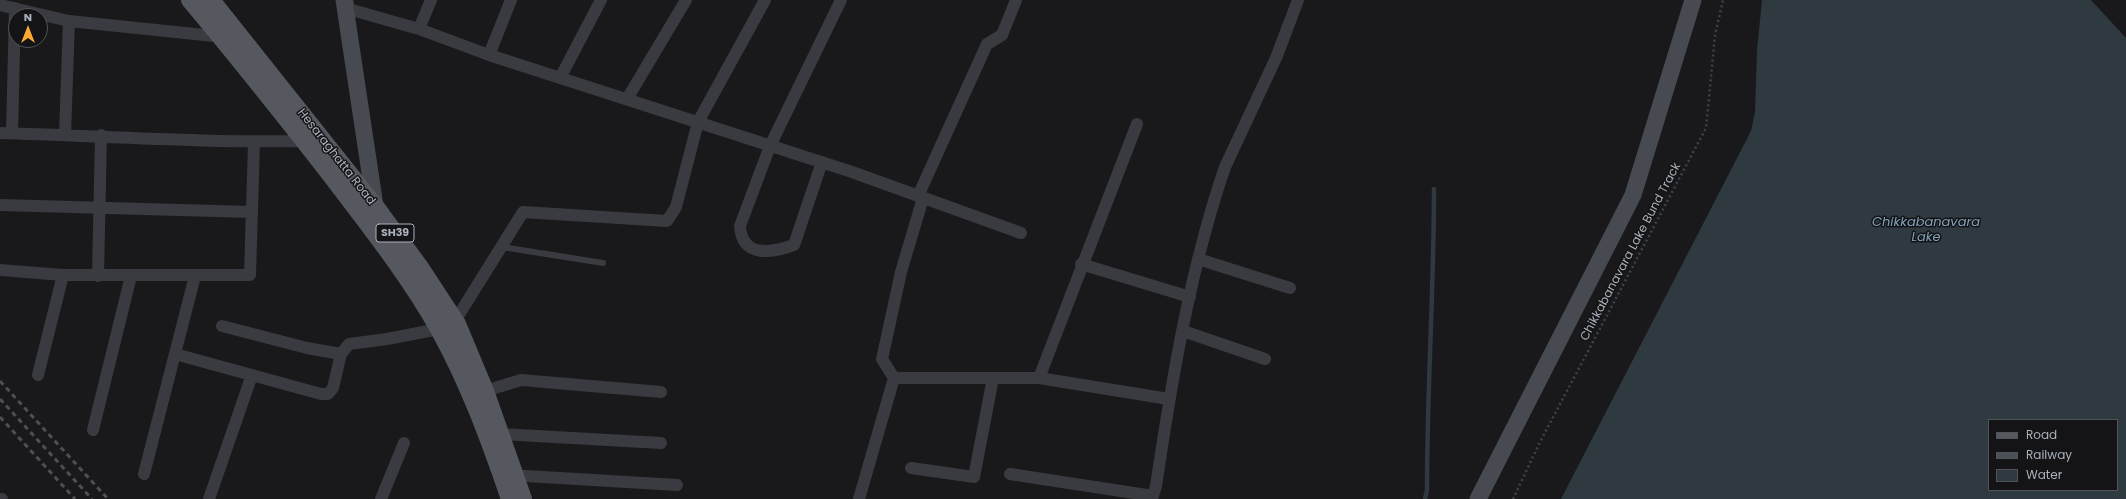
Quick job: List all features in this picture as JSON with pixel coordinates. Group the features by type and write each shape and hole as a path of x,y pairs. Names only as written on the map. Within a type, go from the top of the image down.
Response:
{"main road":[{"path":"190,0 304,141 369,211 381,240 439,329 465,382 508,475 510,499"},
{"name":"Hesaraghatta Road","path":"216,2 243,40 323,140 369,211 419,266 455,321 485,391 500,434 508,475 523,499"}],"street":[{"path":"419,30 431,0"},
{"path":"489,55 511,0"},
{"path":"560,78 601,0"},
{"path":"627,99 686,0"},
{"path":"455,321 523,212 667,221 676,207 698,122 765,0"},
{"path":"822,162 794,245 777,251 758,251 746,243 740,235 740,226 770,146 841,0"},
{"path":"859,499 894,378 882,359 901,272 920,197 987,44 1002,35 1016,0"},
{"path":"1010,474 1152,498 1169,399 1198,259 1225,167 1276,58 1298,0"},
{"path":"1478,499 1633,195 1693,0"},
{"path":"369,211 346,3 489,55 822,162 1021,233"},
{"path":"0,5 15,8"},
{"path":"48,16 69,21 243,40"},
{"path":"66,134 69,21"},
{"path":"12,48 6,133 101,135 254,143 323,140"},
{"path":"1039,378 1081,264 1137,124"},
{"path":"98,276 101,135"},
{"path":"0,270 98,276 250,275 254,143"},
{"path":"0,205 100,206 252,212"},
{"path":"1198,259 1290,288"},
{"path":"1081,264 1190,297"},
{"path":"38,375 63,275"},
{"path":"93,430 131,276"},
{"path":"144,474 195,276"},
{"path":"222,326 307,348 341,354"},
{"path":"175,354 321,394 328,394 333,388 341,354 349,344 387,339 439,329"},
{"path":"1183,331 1265,359"},
{"path":"209,499 252,375"},
{"path":"894,378 1039,378 1169,399"},
{"path":"911,468 974,477 993,378"},
{"path":"485,391 521,380 661,392"},
{"path":"500,434 661,443"},
{"path":"381,499 404,443"},
{"path":"508,475 677,485"}],"lane":[{"path":"502,247 603,263"}],"path":[{"name":"Chikkabanavara Lake Bund Track","path":"1513,499 1544,435 1706,128 1715,35 1723,0"}],"water":[{"name":"Chikkabanavara Lake","path":"1762,0 2091,0 2126,38 2126,499 1561,499 1751,131 1755,112 1757,50"}],"waterway":[{"path":"1425,499 1427,490 1434,189"}],"railway":[{"path":"0,381 108,499"},
{"path":"0,399 92,499"},
{"path":"0,417 75,499"}]}
